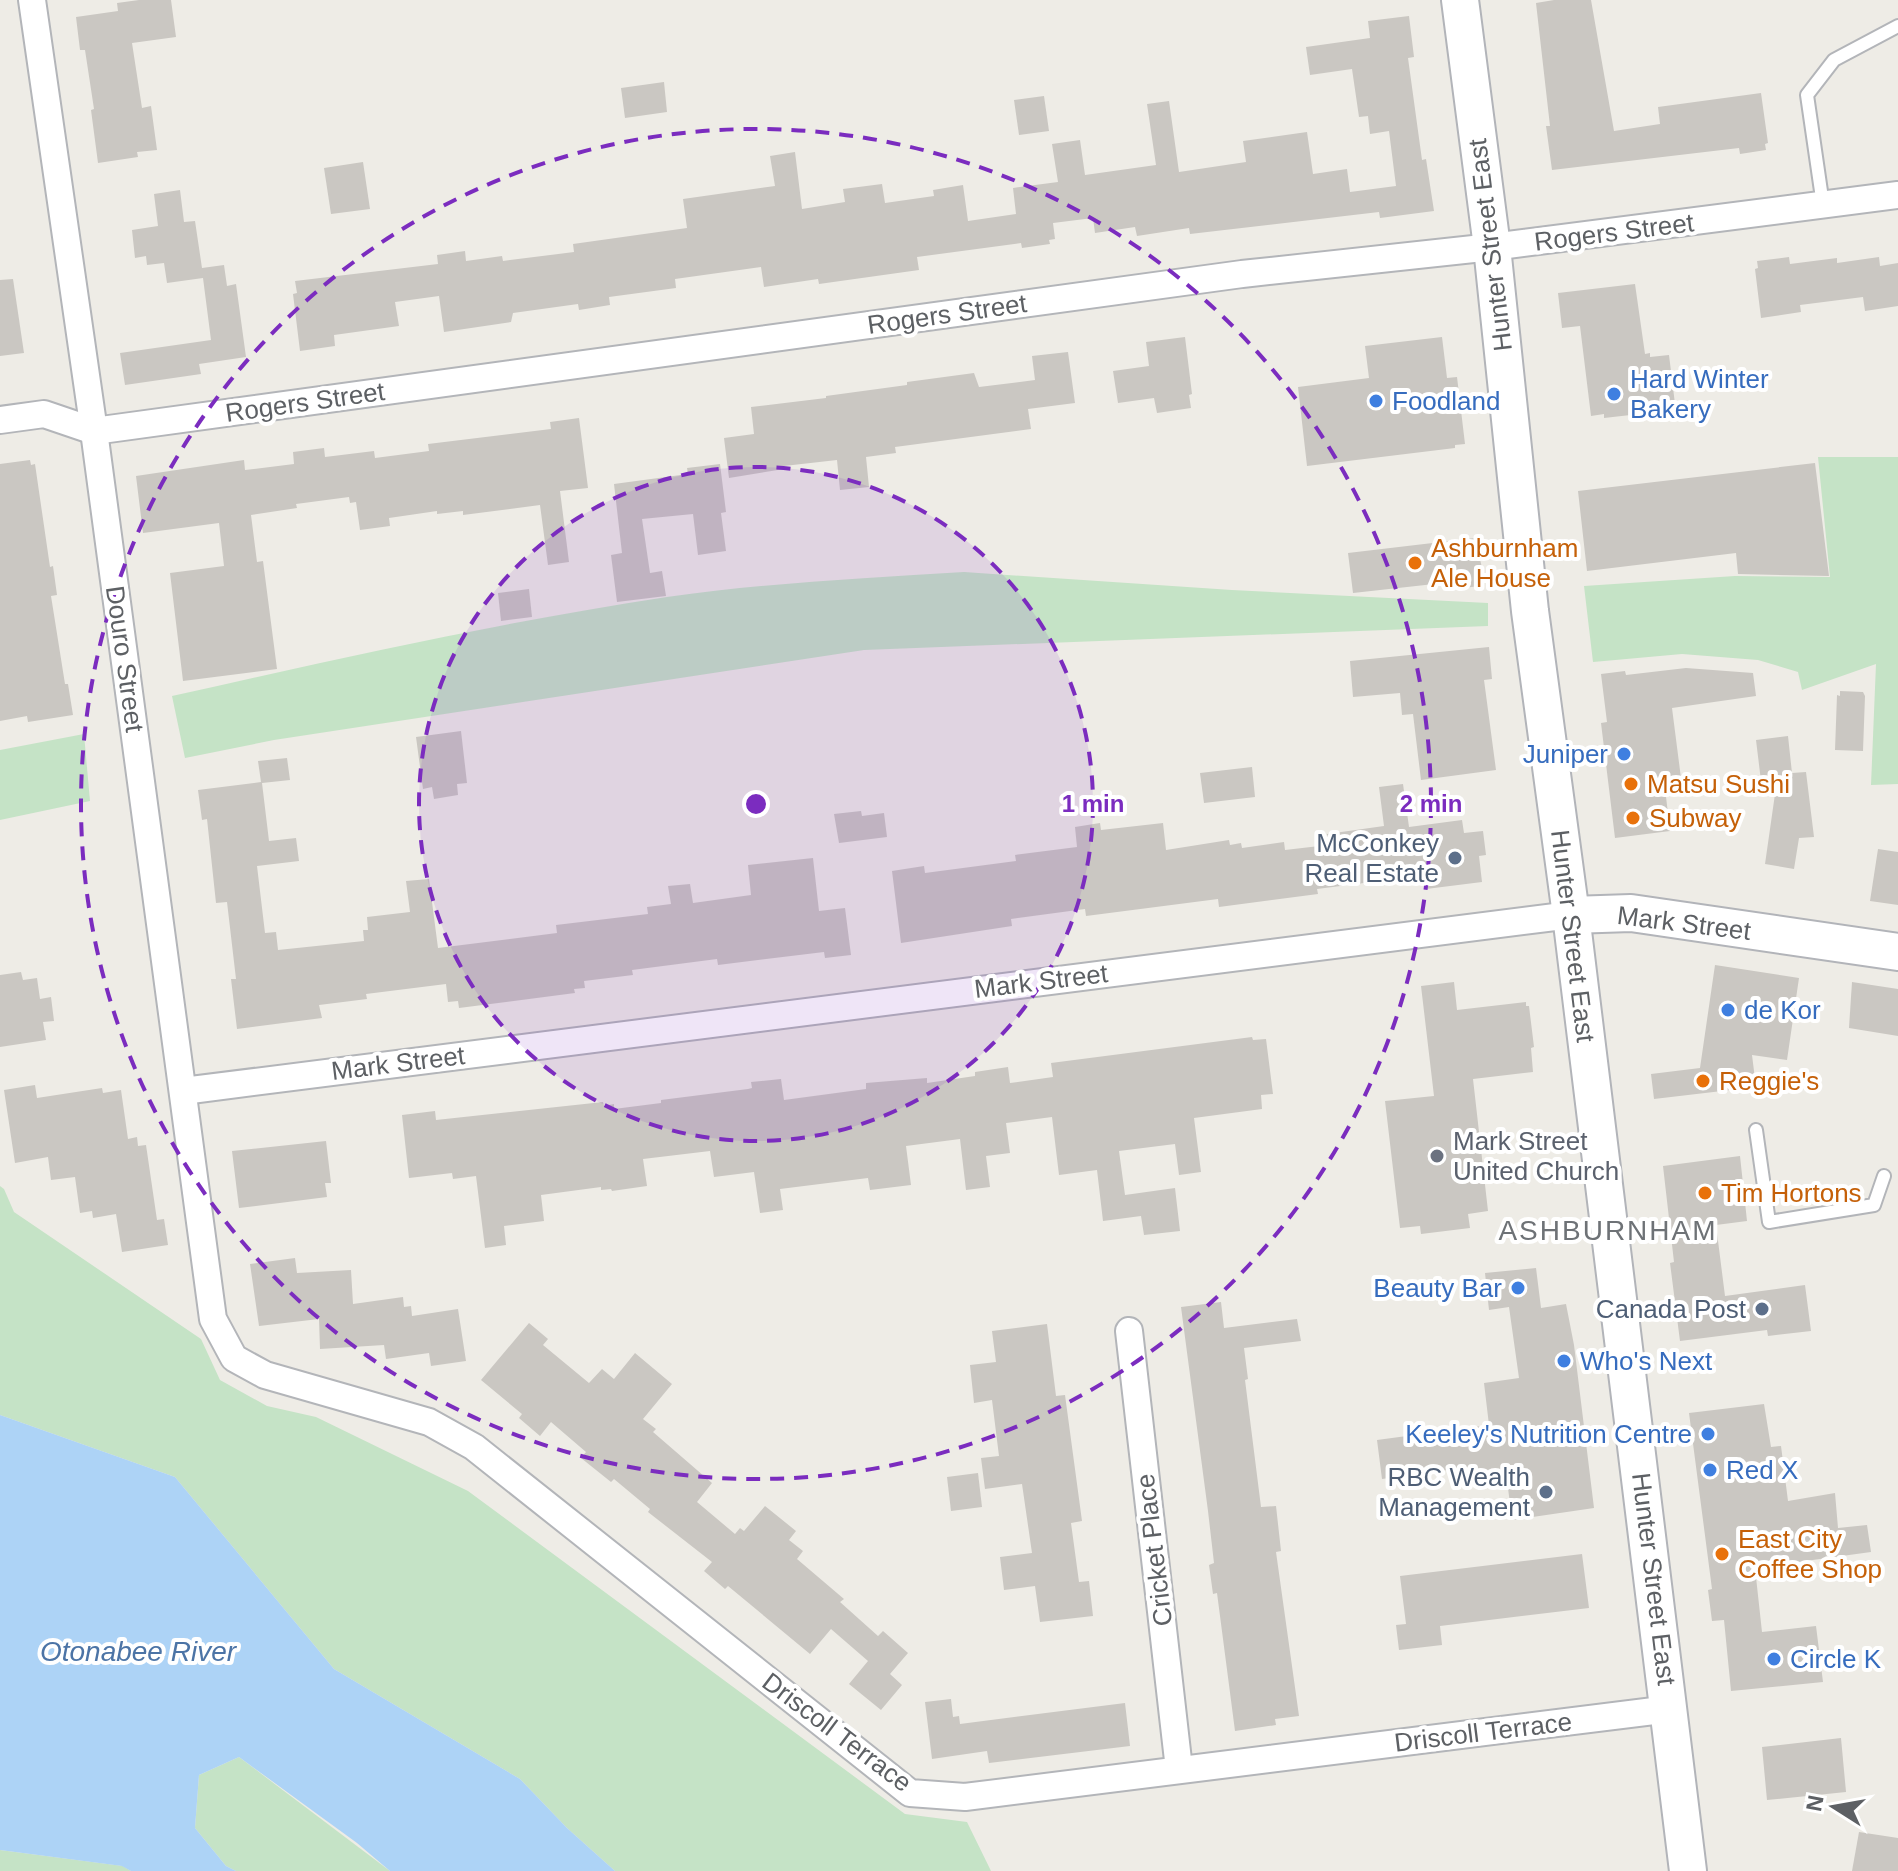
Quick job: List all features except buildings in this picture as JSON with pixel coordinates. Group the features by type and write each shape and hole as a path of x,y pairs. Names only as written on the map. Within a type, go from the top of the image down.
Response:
{"main road":[{"name":"Hunter Street East","path":"1460,0 1492,247 1530,611 1571,915 1688,1871"},
{"name":"Mark Street","path":"1571,915 1631,913 1898,952"}],"street":[{"name":"Douro Street","path":"32,0 94,431 213,1319"},
{"name":"Rogers Street","path":"0,420 44,414 94,431 1242,274 1492,247 1898,195"},
{"name":"Mark Street","path":"183,1091 1571,915"},
{"name":"Driscoll Terrace","path":"213,1319 234,1358 265,1375 429,1422 474,1447 910,1793 965,1797 1670,1709"},
{"name":"Cricket Place","path":"1129,1331 1179,1769"}],"lane":[{"path":"1823,205 1807,95 1834,60 1898,26"},
{"path":"1756,1130 1769,1222 1874,1205 1884,1176"}],"green space":[{"path":"1818,457 1898,457 1898,784 1871,785 1876,664 1802,690 1798,672 1758,660 1682,654 1593,662 1584,586 1735,576 1830,577"},
{"path":"964,572 1488,603 1488,626 864,650 274,740 185,758 172,696 481,630 667,597 779,585"},
{"path":"84,734 90,801 0,820 0,750"},
{"path":"0,1186 14,1212 201,1339 220,1380 267,1406 316,1417 468,1491 905,1814 967,1822 991,1871 615,1871 567,1828 520,1779 334,1669 175,1477 0,1415"},
{"path":"239,1757 390,1871 236,1871 226,1866 195,1828 199,1775"},
{"path":"0,1850 123,1866 131,1871 0,1871"}],"water":[{"name":"Otonabee River","path":"0,1415 175,1477 334,1669 520,1779 567,1828 615,1871 390,1871 357,1843 239,1757 199,1775 195,1828 226,1866 236,1871 131,1871 122,1866 0,1850"}],"place":[{"name":"Hard Winter Bakery","path":"1614,394"},
{"name":"Foodland","path":"1376,401"},
{"name":"Ashburnham Ale House","path":"1415,563"},
{"name":"Juniper","path":"1624,754"},
{"name":"Matsu Sushi","path":"1631,784"},
{"name":"Subway","path":"1633,818"},
{"name":"McConkey Real Estate","path":"1455,858"},
{"name":"de Kor","path":"1728,1010"},
{"name":"Reggie's","path":"1703,1081"},
{"name":"Mark Street United Church","path":"1437,1156"},
{"name":"Tim Hortons","path":"1705,1193"},
{"name":"Beauty Bar","path":"1518,1288"},
{"name":"Canada Post","path":"1762,1309"},
{"name":"Who's Next","path":"1564,1361"},
{"name":"Keeley's Nutrition Centre","path":"1708,1434"},
{"name":"Red X","path":"1710,1470"},
{"name":"RBC Wealth Management","path":"1546,1492"},
{"name":"East City Coffee Shop","path":"1722,1554"},
{"name":"Circle K","path":"1774,1659"}],"district":[{"name":"ASHBURNHAM","path":"1608,1230"}]}
